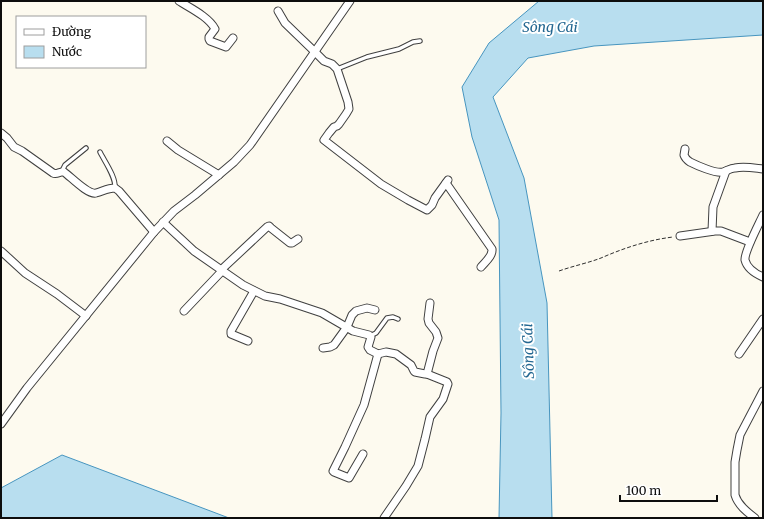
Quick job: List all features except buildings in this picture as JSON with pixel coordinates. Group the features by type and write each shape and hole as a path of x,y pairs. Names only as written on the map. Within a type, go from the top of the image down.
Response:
{"street":[{"path":"179,1 211,23 215,29 209,37 210,41 226,47 233,38"},
{"path":"1,424 27,388 154,232 174,211 234,162 250,145 350,1"},
{"path":"278,10 285,22 315,52 324,60 332,64 336,69 348,102 349,109 346,114 324,140 381,184 427,210 447,182 493,251 481,267"},
{"path":"1,133 14,147 53,173 66,173 85,189 94,193 115,188 154,232"},
{"path":"167,141 178,150 219,175"},
{"path":"685,149 684,155 690,162 718,172 722,173 739,167 763,169"},
{"path":"712,231 713,207 726,171"},
{"path":"763,215 745,255 745,260 750,269 763,277"},
{"path":"163,222 194,251 243,285 265,296 280,299 322,313 353,331 370,336 368,348 378,354 392,352 408,362 414,371 446,381 448,384 443,399 430,417 418,466 385,517"},
{"path":"184,312 222,271 267,227 269,226 290,243 298,239"},
{"path":"680,236 721,231 750,242"},
{"path":"1,251 25,273 57,294 86,316"},
{"path":"248,341 231,334 230,331 254,291"},
{"path":"427,374 438,338 428,319 430,303"},
{"path":"323,348 334,345 347,328 352,315 356,311 367,308 375,310"},
{"path":"738,354 763,319"},
{"path":"363,454 349,478 334,472 333,470 346,447 364,405 378,354"},
{"path":"755,518 736,500 735,462 740,435 763,391"}],"lane":[{"path":"336,69 367,57 399,50 413,42 420,41"},
{"path":"62,172 65,165 86,148"},
{"path":"100,152 116,184 115,188"},
{"path":"370,336 376,333 387,318 393,317 398,319"}],"path":[{"path":"559,271 646,242 680,236"}],"water":[{"name":"Sông Cái","path":"539,1 763,1 763,35 594,46 528,58 493,97 524,178 547,303 552,518 499,518 501,413 499,220 472,137 462,87 489,43"},
{"path":"62,455 229,518 1,518 1,488"}]}
